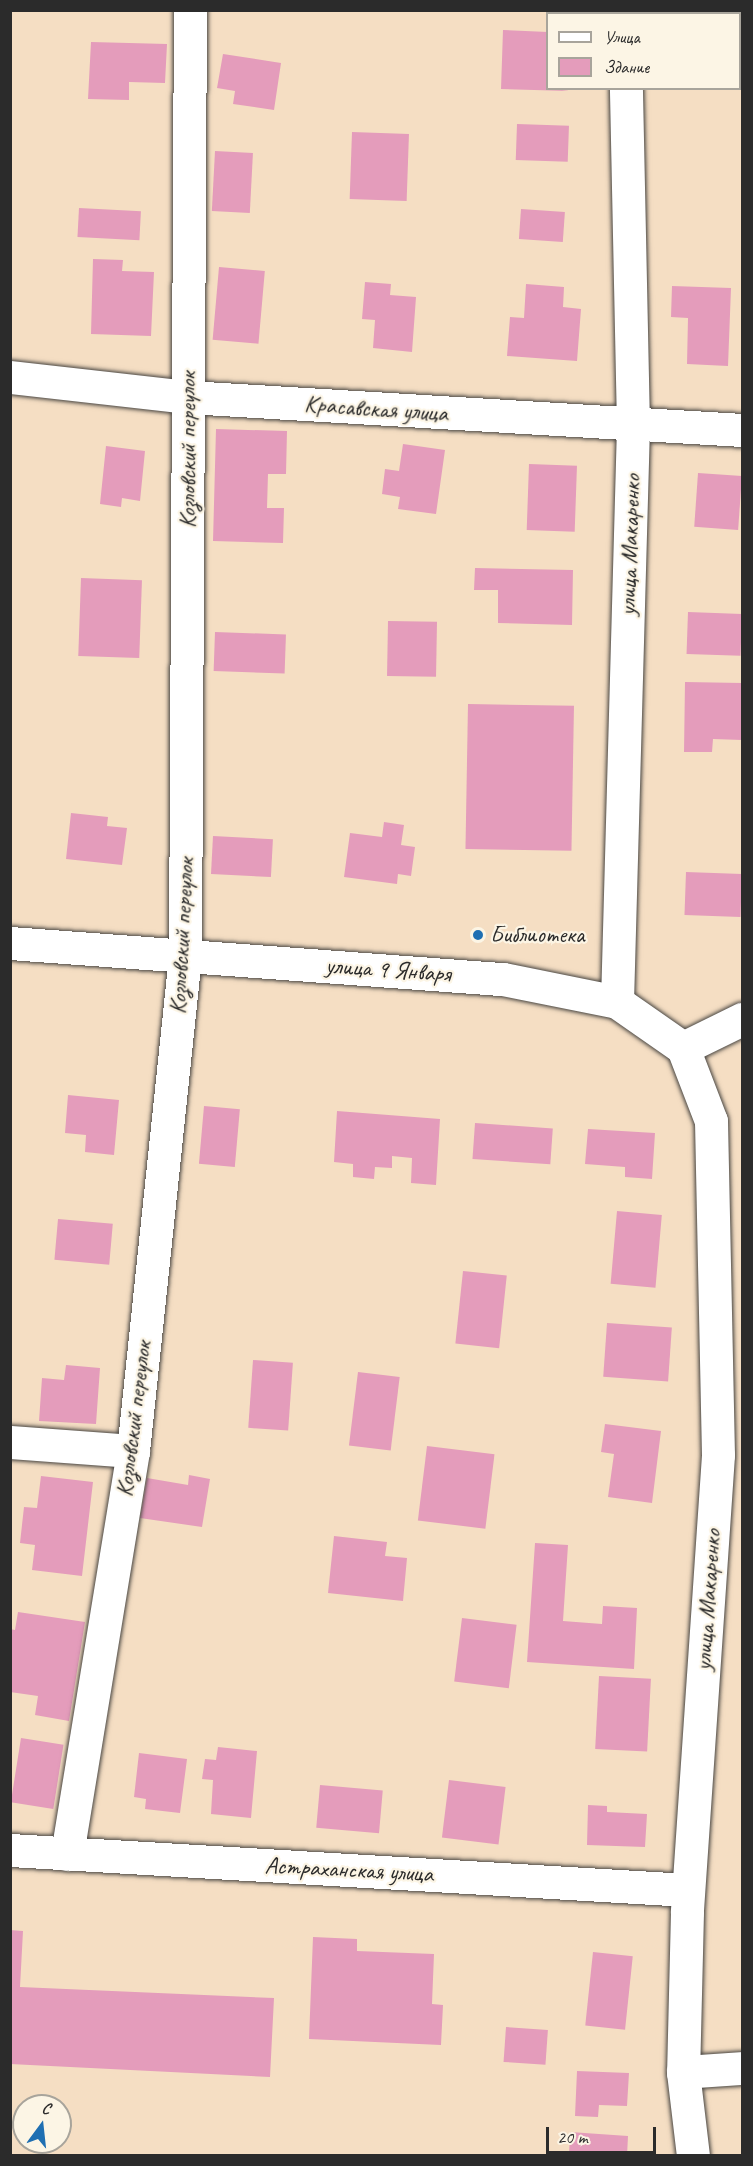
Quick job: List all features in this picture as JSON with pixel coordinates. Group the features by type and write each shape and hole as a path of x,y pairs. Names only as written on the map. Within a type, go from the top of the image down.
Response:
{"street":[{"name":"Козловский переулок","path":"67,1854 133,1451 185,955 190,10"},
{"name":"улица Макаренко","path":"617,1002 633,426 626,90"},
{"name":"Красавская улица","path":"10,378 188,397 633,426 742,430"},
{"name":"улица 9 Января","path":"10,944 503,979 617,1002 683,1048"},
{"path":"683,1048 742,1019"},
{"name":"улица Макаренко","path":"683,1048 711,1121 718,1455 688,1890 683,2072 693,2156"},
{"path":"10,1442 133,1451"},
{"name":"Астраханская улица","path":"10,1850 688,1890"},
{"path":"683,2072 742,2068"}],"building":[{"path":"503,30 546,32 546,90 569,91 501,89"},
{"path":"91,42 167,44 165,83 129,82 129,100 88,99"},
{"path":"223,54 281,63 274,110 233,104 235,91 217,88"},
{"path":"517,124 569,126 568,162 516,160"},
{"path":"352,132 409,134 407,201 350,199"},
{"path":"215,151 253,153 250,213 212,211"},
{"path":"79,208 141,211 139,240 77,237"},
{"path":"521,209 565,212 563,242 519,239"},
{"path":"93,259 123,260 122,271 154,272 151,336 91,334"},
{"path":"219,267 265,271 258,344 213,340"},
{"path":"365,282 391,284 390,295 416,297 412,352 373,348 375,320 362,319"},
{"path":"526,284 564,287 563,307 581,309 577,361 507,356 510,317 524,318"},
{"path":"672,286 731,288 728,366 687,364 688,318 671,317"},
{"path":"216,429 287,431 286,474 268,474 267,508 284,508 283,543 213,541"},
{"path":"403,444 445,450 436,514 398,509 400,497 382,494 385,469 399,471"},
{"path":"106,446 145,451 140,501 122,498 121,507 100,504"},
{"path":"529,464 577,466 575,532 527,530"},
{"path":"698,473 742,476 738,530 694,527"},
{"path":"475,568 573,570 572,625 498,623 498,590 474,590"},
{"path":"81,578 142,580 139,658 78,656"},
{"path":"688,612 742,614 741,656 687,654"},
{"path":"388,621 437,622 436,677 387,676"},
{"path":"215,632 286,634 285,673 214,671"},
{"path":"685,682 742,683 742,740 713,739 712,752 684,752"},
{"path":"468,704 574,706 571,851 465,849"},
{"path":"71,813 108,817 107,826 127,828 122,865 66,859"},
{"path":"384,822 404,825 401,845 415,847 411,876 398,874 397,884 344,877 350,833 382,837"},
{"path":"213,836 273,839 271,877 211,874"},
{"path":"686,872 742,874 740,917 684,915"},
{"path":"68,1095 119,1100 114,1155 85,1152 86,1135 65,1133"},
{"path":"204,1106 240,1109 235,1167 199,1164"},
{"path":"337,1111 440,1119 436,1185 411,1183 412,1158 392,1156 392,1168 375,1167 374,1179 353,1177 353,1164 334,1162"},
{"path":"475,1123 553,1128 550,1164 472,1159"},
{"path":"588,1129 655,1133 652,1179 625,1177 625,1167 585,1164"},
{"path":"617,1211 662,1215 655,1288 611,1284"},
{"path":"58,1219 113,1224 109,1265 54,1260"},
{"path":"463,1271 507,1276 499,1348 455,1344"},
{"path":"607,1323 672,1328 668,1381 603,1377"},
{"path":"253,1360 293,1363 288,1431 248,1428"},
{"path":"66,1365 100,1368 96,1424 39,1421 42,1378 64,1380"},
{"path":"358,1372 400,1377 391,1451 349,1445"},
{"path":"605,1424 661,1431 652,1503 608,1497 614,1454 601,1452"},
{"path":"427,1446 494,1454 485,1529 418,1520"},
{"path":"189,1475 210,1479 202,1527 140,1518 147,1478 188,1485"},
{"path":"41,1476 93,1482 82,1576 32,1570 35,1545 20,1543 24,1507 37,1508"},
{"path":"334,1536 387,1542 385,1556 407,1558 403,1601 328,1593"},
{"path":"535,1543 568,1545 563,1621 602,1624 603,1606 637,1608 634,1669 527,1662"},
{"path":"18,1612 85,1622 69,1721 35,1715 38,1696 10,1692 10,1629 15,1630"},
{"path":"462,1618 517,1625 509,1688 454,1682"},
{"path":"599,1676 651,1679 647,1752 595,1749"},
{"path":"21,1738 63,1745 53,1809 11,1802"},
{"path":"218,1747 257,1751 251,1818 211,1814 213,1780 202,1779 205,1759 216,1760"},
{"path":"139,1753 187,1759 180,1813 145,1809 146,1799 134,1797"},
{"path":"449,1780 506,1787 499,1845 442,1838"},
{"path":"320,1785 383,1790 379,1833 316,1828"},
{"path":"588,1805 607,1806 607,1812 647,1814 645,1847 587,1845"},
{"path":"10,1930 23,1931 20,1987 274,1998 270,2077 10,2064"},
{"path":"313,1937 357,1939 357,1951 434,1954 432,2004 443,2005 441,2045 309,2039"},
{"path":"593,1952 633,1956 625,2030 585,2026"},
{"path":"506,2027 548,2030 545,2065 504,2062"},
{"path":"577,2071 629,2073 627,2106 599,2105 598,2117 575,2116"},
{"path":"570,2132 628,2136 627,2156 569,2156"}],"place":[{"name":"Библиотека","path":"478,935"}]}
